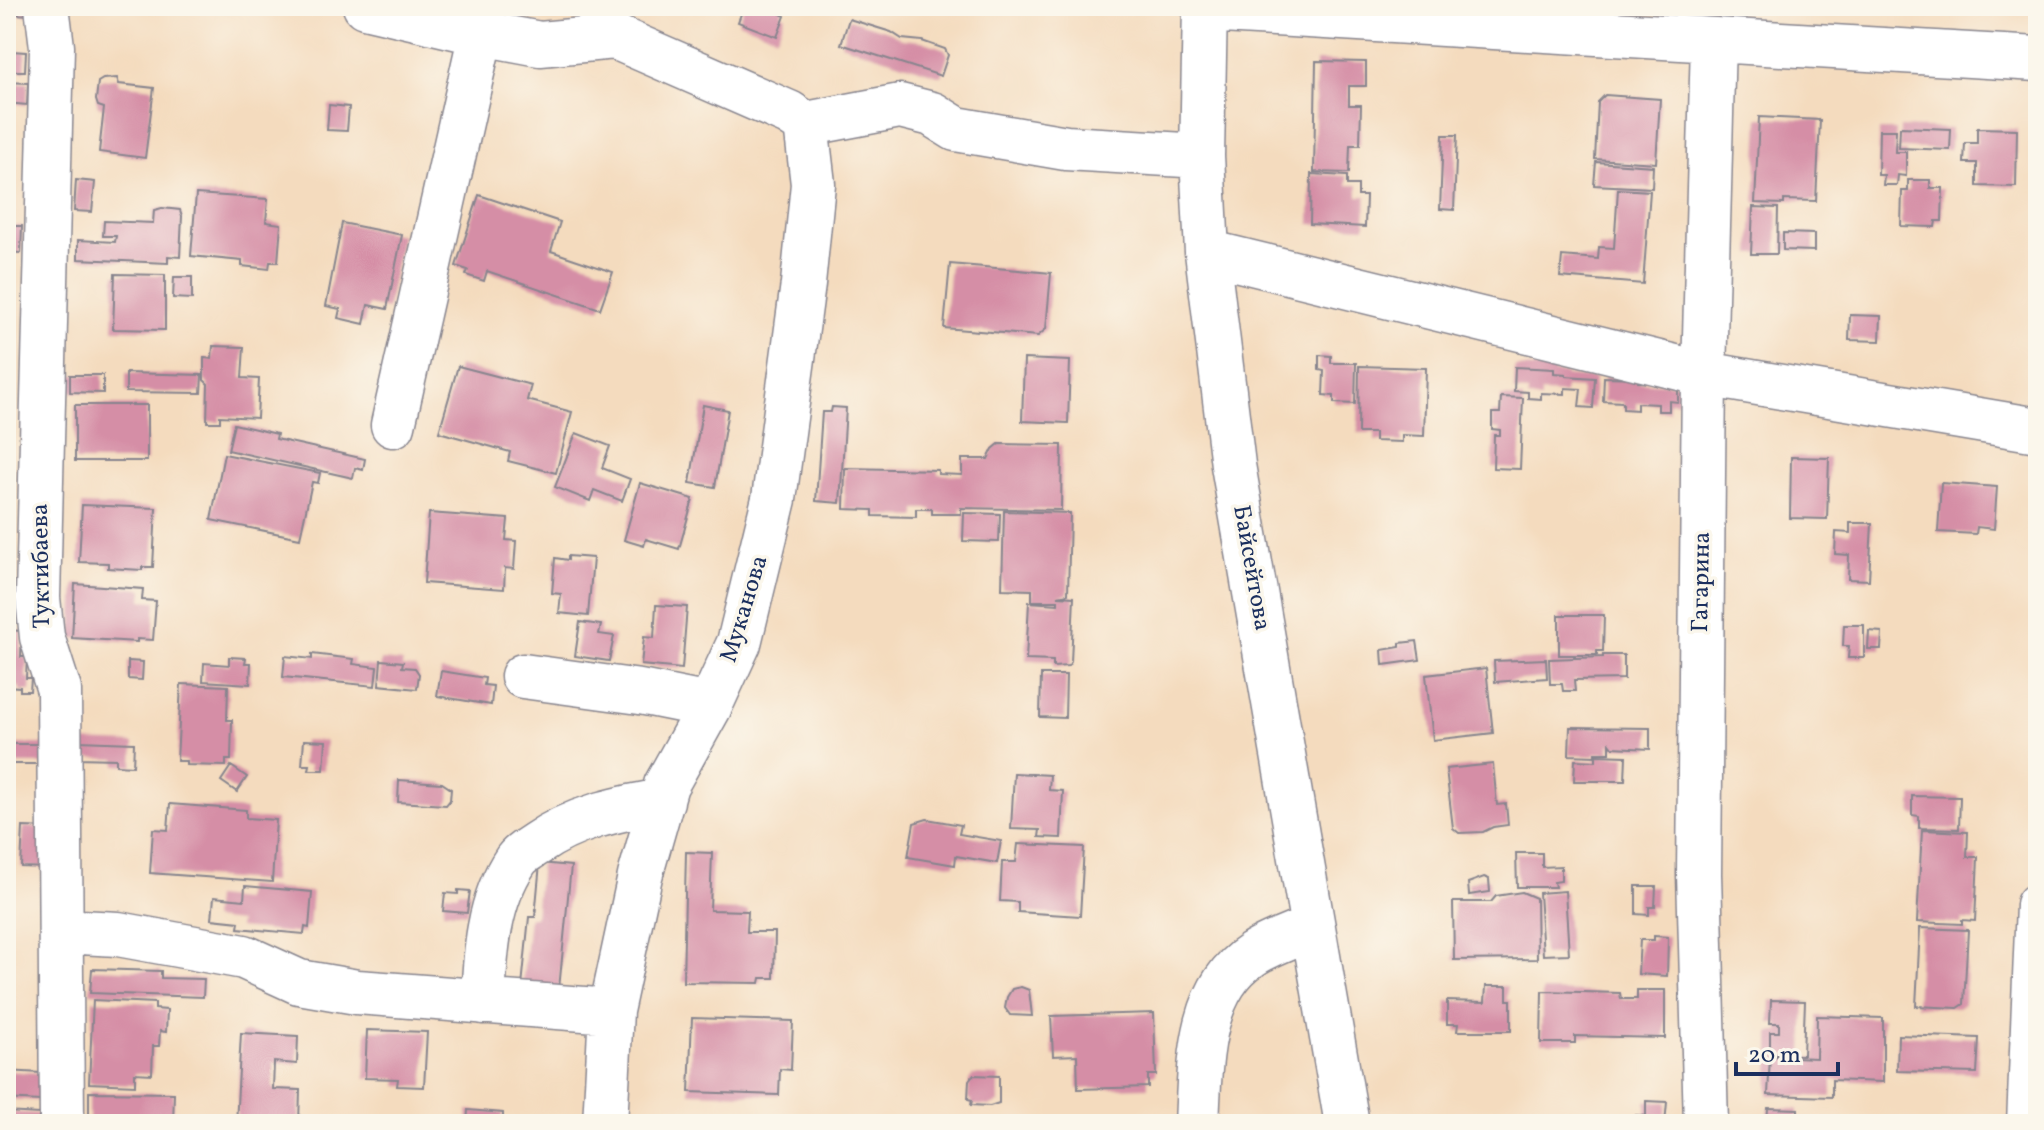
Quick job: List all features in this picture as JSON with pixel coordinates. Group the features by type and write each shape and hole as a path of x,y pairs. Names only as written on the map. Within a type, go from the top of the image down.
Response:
{"street":[{"name":"Туктибаева","path":"47,6 52,63 38,598 42,637 59,690 62,1124"},
{"path":"365,6 540,44 618,22 806,124 900,106 932,114 956,129 1066,148 1202,156"},
{"path":"1205,8 2038,59"},
{"name":"Байсейтова","path":"1205,8 1202,156 1207,252 1233,465 1347,1124"},
{"path":"393,425 481,33"},
{"name":"Гагарина","path":"1706,1124 1699,874 1704,374 1713,41"},
{"name":"Муканова","path":"605,1124 611,1011 640,876 666,785 710,706 739,643 774,499 813,184 806,124"},
{"path":"1207,252 1704,374 2038,430"},
{"path":"523,676 640,692 710,706"},
{"path":"483,1002 486,948 494,911 517,858 550,834 604,812 662,801"},
{"path":"2029,1124 2038,905"},
{"path":"1197,1124 1201,1058 1214,1000 1225,978 1252,955 1313,927"},
{"path":"61,931 118,934 244,957 299,982 357,992 611,1011"}],"building":[{"path":"6,6 30,6 29,15 15,14 15,30 6,30"},
{"path":"744,6 784,6 781,14 785,16 777,37 738,22"},
{"path":"849,19 891,32 902,39 922,41 945,49 948,55 941,76 841,44"},
{"path":"11,51 26,52 25,71 10,71"},
{"path":"1316,61 1366,62 1366,86 1349,86 1349,105 1361,105 1360,145 1350,145 1349,173 1314,172"},
{"path":"117,78 119,84 154,88 145,158 99,152 104,108 98,106 96,100 98,82"},
{"path":"6,82 28,83 27,105 6,103"},
{"path":"1605,95 1660,99 1656,163 1595,159 1598,102"},
{"path":"329,105 349,107 347,131 327,130"},
{"path":"1759,117 1820,120 1816,201 1755,203"},
{"path":"1900,127 1951,129 1950,150 1899,148"},
{"path":"1977,128 2017,129 2016,187 1977,186 1977,163 1964,163 1965,143 1977,143"},
{"path":"1879,130 1896,130 1895,152 1906,152 1906,176 1898,175 1897,185 1883,185 1884,175 1878,175"},
{"path":"1443,135 1457,135 1454,210 1440,209"},
{"path":"1596,162 1653,166 1652,188 1594,185"},
{"path":"1311,174 1347,176 1347,185 1358,185 1358,196 1366,196 1365,227 1310,224"},
{"path":"76,180 95,182 92,212 74,211"},
{"path":"1908,180 1930,180 1930,188 1943,188 1942,221 1936,221 1935,227 1901,226 1902,191 1908,191"},
{"path":"1618,189 1650,191 1643,284 1560,277 1562,256 1598,259 1599,247 1614,248"},
{"path":"196,194 268,199 266,222 281,224 278,262 270,262 269,269 242,266 242,261 191,256"},
{"path":"479,195 560,222 551,251 613,272 600,309 487,271 484,281 466,275 468,270 456,266"},
{"path":"1753,207 1778,208 1777,254 1751,254"},
{"path":"154,210 180,210 180,257 168,256 168,263 78,259 78,240 115,242 116,236 103,236 104,221 153,223"},
{"path":"342,223 402,235 387,309 368,305 364,324 338,318 340,309 326,306"},
{"path":"6,226 22,226 21,253 6,252"},
{"path":"1783,233 1814,234 1814,251 1783,250"},
{"path":"950,264 1051,273 1046,329 1038,336 944,328"},
{"path":"115,274 165,275 165,330 113,329"},
{"path":"174,277 192,277 192,299 173,298"},
{"path":"1850,315 1881,316 1880,341 1849,340"},
{"path":"213,346 244,347 242,378 259,379 257,418 220,416 220,422 207,422 208,384 204,380 204,358 212,359"},
{"path":"6,350 12,350 12,373 6,373"},
{"path":"1319,355 1331,356 1331,363 1356,363 1355,404 1334,403 1334,396 1323,395 1324,371 1319,370"},
{"path":"1024,359 1070,361 1068,423 1022,421"},
{"path":"458,366 531,385 527,400 572,412 556,473 508,461 510,452 439,432"},
{"path":"1359,366 1426,368 1424,436 1402,435 1402,442 1375,441 1375,433 1358,433"},
{"path":"1515,367 1554,369 1554,373 1566,376 1595,378 1593,408 1579,407 1581,389 1565,388 1565,394 1541,393 1541,399 1528,398 1528,392 1514,391"},
{"path":"126,373 202,375 201,393 126,392"},
{"path":"70,375 103,375 103,393 70,392"},
{"path":"1604,377 1678,384 1678,402 1669,401 1669,411 1658,411 1658,404 1637,403 1637,410 1623,409 1623,402 1603,401"},
{"path":"1501,397 1523,398 1520,469 1493,468 1494,435 1500,435 1500,430 1492,429 1492,413 1500,413"},
{"path":"75,405 147,405 147,461 75,461"},
{"path":"703,405 728,410 715,487 690,483"},
{"path":"832,407 846,408 840,503 816,501 822,412 831,412"},
{"path":"234,424 277,434 276,439 365,459 363,470 355,468 353,478 228,450"},
{"path":"576,433 610,446 602,468 630,479 622,501 594,490 590,501 555,487"},
{"path":"999,444 1062,445 1061,510 961,508 961,514 932,514 932,509 916,509 916,517 873,516 873,510 844,509 845,468 938,470 938,474 962,475 962,459 988,459"},
{"path":"224,454 320,473 318,483 312,482 300,538 211,520"},
{"path":"1791,457 1829,458 1827,519 1790,518"},
{"path":"640,483 693,499 679,549 646,539 644,546 624,540"},
{"path":"1941,483 1997,487 1994,529 1977,527 1976,534 1938,532"},
{"path":"82,505 156,508 153,567 142,567 142,570 108,568 108,563 79,562"},
{"path":"1004,511 1070,513 1068,594 1058,596 1074,597 1071,662 1068,666 1053,667 1053,661 1026,660 1029,602 1058,604 1058,601 1032,601 1032,590 1002,589"},
{"path":"429,513 508,519 506,540 516,541 514,569 505,568 504,589 424,583"},
{"path":"964,513 1000,514 999,542 963,541"},
{"path":"1850,523 1872,523 1869,580 1848,579 1849,555 1835,554 1836,532 1850,533"},
{"path":"568,556 593,558 588,616 559,613 561,594 552,593 555,558 568,560"},
{"path":"75,584 143,589 142,600 156,601 153,640 72,638"},
{"path":"656,605 687,607 682,669 641,665 644,637 654,638"},
{"path":"1559,615 1604,615 1603,651 1597,651 1597,655 1559,655"},
{"path":"580,622 601,625 599,634 614,636 609,661 575,656"},
{"path":"1844,625 1864,625 1864,658 1848,658 1849,646 1843,646"},
{"path":"6,630 22,631 21,657 27,657 26,678 31,678 30,691 6,686"},
{"path":"1869,631 1882,632 1881,649 1868,649"},
{"path":"1417,641 1420,660 1383,665 1382,650"},
{"path":"312,654 354,659 353,664 377,667 375,686 283,677 285,656 312,659"},
{"path":"1624,655 1624,679 1574,680 1575,691 1563,691 1562,684 1550,684 1549,659"},
{"path":"229,657 246,658 245,663 251,663 250,684 203,681 204,663 229,665"},
{"path":"1546,659 1547,678 1495,682 1494,661"},
{"path":"381,660 403,662 402,667 415,668 419,674 417,689 379,685"},
{"path":"128,661 143,662 142,680 128,679"},
{"path":"1486,668 1493,733 1433,740 1426,675"},
{"path":"441,671 485,678 484,685 493,686 491,705 437,696"},
{"path":"1041,675 1066,675 1065,718 1040,717"},
{"path":"181,684 228,686 227,720 232,720 231,760 226,760 226,766 186,765 186,761 177,761"},
{"path":"1570,727 1650,728 1650,749 1613,747 1610,743 1610,753 1569,755"},
{"path":"304,740 326,741 324,770 309,770 310,765 302,765"},
{"path":"78,741 134,743 133,766 116,765 116,759 78,758"},
{"path":"9,744 45,744 45,764 9,764"},
{"path":"1596,755 1626,756 1625,781 1574,781 1575,760 1596,761"},
{"path":"1493,764 1497,805 1506,804 1508,825 1483,832 1459,833 1453,828 1446,769"},
{"path":"231,766 247,777 237,792 221,781"},
{"path":"1014,773 1050,775 1049,790 1063,791 1061,838 1039,837 1040,830 1011,829"},
{"path":"399,780 442,783 451,789 450,800 446,805 398,802"},
{"path":"1912,796 1960,797 1959,829 1919,828 1919,816 1912,815"},
{"path":"170,804 246,810 246,818 276,820 272,882 150,873 153,829 168,830"},
{"path":"927,819 961,825 959,834 1001,841 997,863 956,856 955,865 908,857 914,823"},
{"path":"23,827 50,828 48,868 21,867"},
{"path":"1922,830 1968,832 1967,857 1978,857 1975,921 1962,920 1962,924 1917,922"},
{"path":"1018,844 1084,847 1080,916 1018,912 1018,902 1000,901 1002,862 1016,862"},
{"path":"686,852 712,853 710,910 748,911 747,932 775,932 774,978 761,978 760,983 683,982"},
{"path":"1516,853 1542,853 1542,867 1561,866 1561,881 1554,882 1555,887 1517,887"},
{"path":"540,863 571,866 559,989 522,986 529,917 535,917"},
{"path":"1484,877 1489,879 1490,892 1469,895 1468,883"},
{"path":"245,886 312,892 309,928 305,927 304,934 238,928 239,922 212,919 214,897 244,900"},
{"path":"1636,886 1656,886 1655,907 1649,907 1649,915 1636,914"},
{"path":"458,890 470,891 467,913 443,911 445,893 458,894"},
{"path":"1565,891 1569,954 1543,955 1539,893"},
{"path":"1522,892 1536,898 1537,959 1454,960 1453,902 1491,902 1496,896"},
{"path":"1920,928 1968,930 1964,1004 1958,1008 1916,1006"},
{"path":"1654,936 1668,937 1667,976 1638,974 1640,940 1654,940"},
{"path":"92,969 161,971 161,978 204,979 203,997 90,993"},
{"path":"1486,986 1507,986 1507,1000 1511,1000 1511,1031 1457,1031 1458,1024 1447,1024 1447,1001 1485,1002"},
{"path":"1021,987 1029,990 1032,1016 1010,1015 1005,1008 1012,989"},
{"path":"1637,990 1665,990 1665,1038 1575,1036 1575,1043 1541,1043 1542,991 1620,993 1621,999 1637,999"},
{"path":"93,1000 155,1003 155,1009 167,1010 166,1032 160,1031 159,1046 153,1046 152,1074 135,1073 135,1085 89,1083"},
{"path":"1771,1000 1805,1001 1803,1055 1770,1054 1770,1032 1779,1032 1779,1023 1770,1023"},
{"path":"1154,1013 1156,1075 1148,1075 1148,1087 1078,1089 1077,1055 1053,1056 1051,1016"},
{"path":"1817,1016 1883,1018 1883,1082 1832,1080 1832,1097 1768,1095 1770,1056 1816,1058"},
{"path":"692,1018 793,1021 791,1070 780,1069 779,1095 689,1092"},
{"path":"367,1030 427,1032 424,1087 397,1086 398,1079 365,1078"},
{"path":"241,1033 298,1036 297,1064 274,1062 273,1089 300,1090 299,1124 236,1124"},
{"path":"1898,1035 1979,1038 1977,1073 1897,1071"},
{"path":"6,1071 41,1073 40,1101 6,1099"},
{"path":"973,1075 999,1076 999,1103 971,1105 972,1100 968,1099 969,1080"},
{"path":"89,1092 174,1093 173,1124 89,1124"},
{"path":"1646,1101 1667,1102 1665,1124 1636,1124 1636,1115 1646,1116"},
{"path":"1768,1108 1798,1109 1798,1124 1767,1124"},
{"path":"468,1110 503,1113 503,1124 467,1124"},
{"path":"6,1112 39,1114 39,1124 6,1124"}]}
